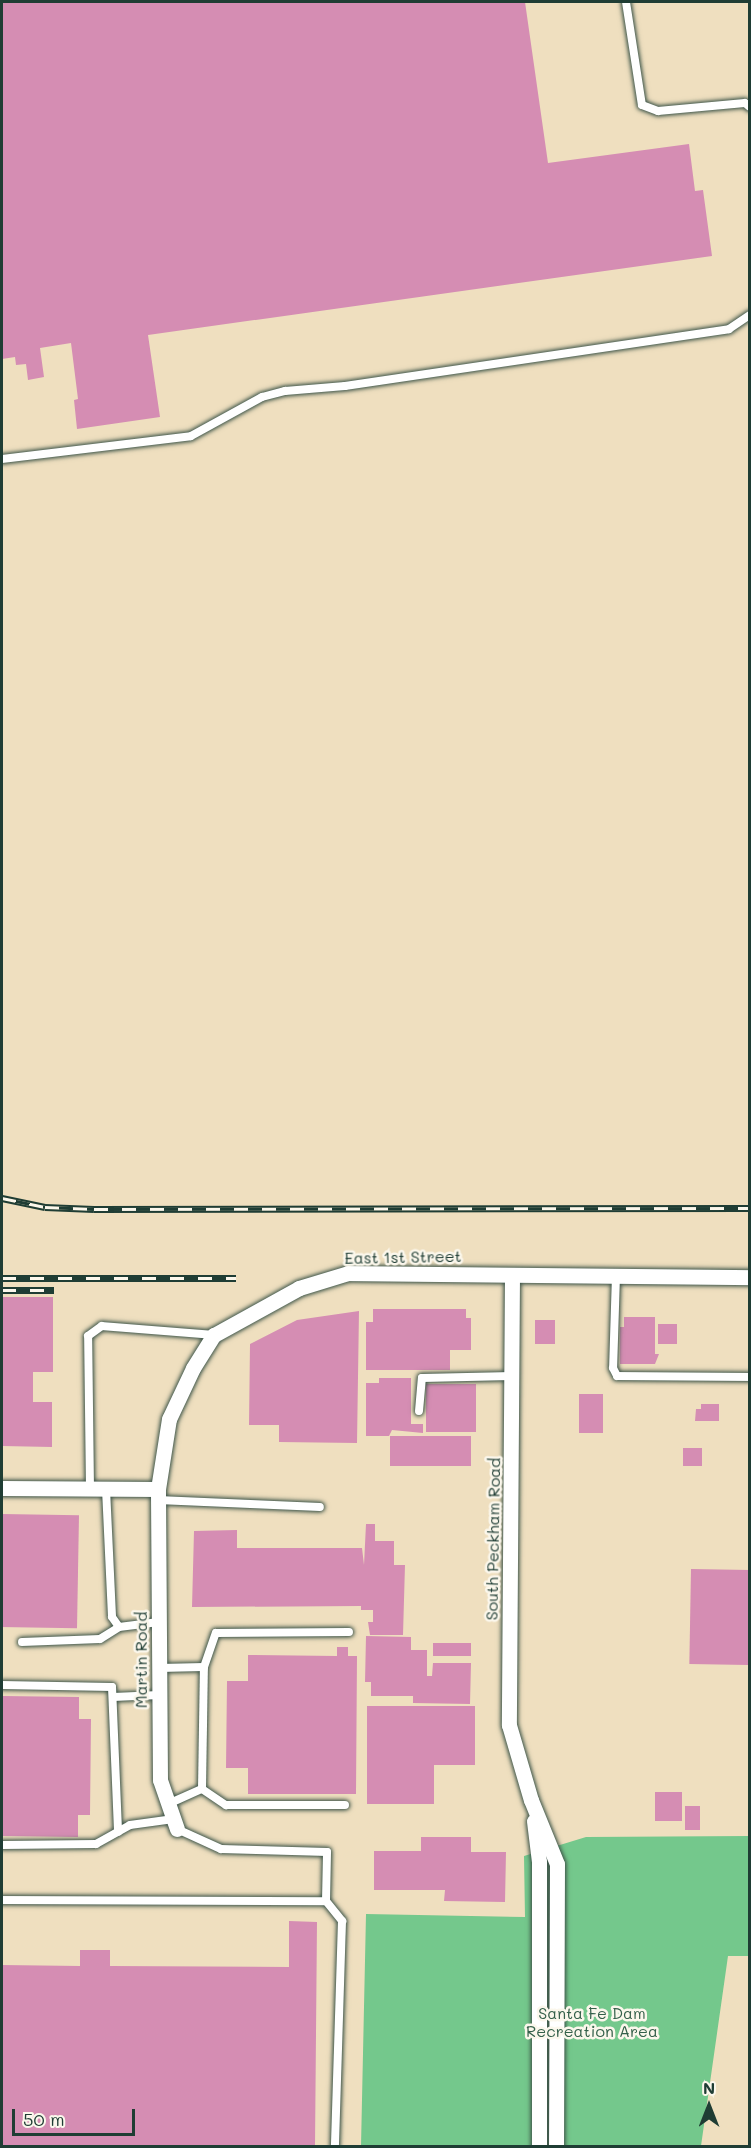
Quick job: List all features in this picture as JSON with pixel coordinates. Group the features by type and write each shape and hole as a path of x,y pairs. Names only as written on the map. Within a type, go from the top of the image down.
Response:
{"street":[{"name":"East 1st Street","path":"158,1495 170,1419 193,1368 214,1335 299,1288 348,1273 750,1277"},
{"name":"South Peckham Road","path":"512,1275 509,1725 531,1800"},
{"path":"2,1488 106,1489 158,1495"},
{"name":"Martin Road","path":"158,1495 160,1780 175,1824"},
{"path":"531,1800 539,1874 539,2146"},
{"path":"531,1800 557,1864 556,2146"}],"lane":[{"path":"626,2 637,88 642,105 658,111 745,103 750,107"},
{"path":"2,459 190,436 262,397 285,391 345,386 729,329 750,315"},
{"path":"616,1275 613,1368 617,1376 750,1377"},
{"path":"90,1489 88,1336 102,1326 214,1335"},
{"path":"419,1411 422,1378 512,1376"},
{"path":"106,1489 112,1617 119,1627"},
{"path":"158,1495 320,1507"},
{"path":"22,1642 100,1639 119,1627 159,1622"},
{"path":"202,1789 204,1667 216,1633 349,1632"},
{"path":"159,1668 204,1667"},
{"path":"2,1685 112,1687 118,1832"},
{"path":"112,1697 159,1695"},
{"path":"168,1804 202,1789"},
{"path":"202,1789 226,1805 345,1805"},
{"path":"2,1845 96,1844 130,1825 175,1824 221,1849 327,1852 326,1901 342,1921 335,2146"},
{"path":"2,1900 326,1901"}],"green space":[{"name":"Santa Fe Dam Recreation Area","path":"749,1836 749,1956 728,1956 701,2146 361,2146 366,1914 525,1917 524,1856 586,1837"}],"building":[{"path":"2,2 525,2 548,163 689,144 695,191 703,190 712,256 148,335 160,417 77,429 74,400 78,399 71,343 40,348 44,377 28,380 26,364 16,365 15,357 2,359"},
{"path":"2,1297 53,1297 53,1372 33,1372 33,1402 52,1402 52,1447 2,1446"},
{"path":"373,1309 466,1309 466,1318 471,1318 471,1350 450,1350 450,1370 366,1370 366,1322 373,1322"},
{"path":"359,1311 357,1443 279,1442 279,1425 249,1425 250,1344 297,1320"},
{"path":"624,1317 655,1317 655,1354 659,1354 655,1364 620,1364 620,1327 624,1327"},
{"path":"535,1320 555,1320 555,1344 535,1344"},
{"path":"658,1324 677,1324 677,1344 658,1344"},
{"path":"379,1378 411,1378 411,1424 423,1424 423,1433 392,1430 389,1436 366,1436 366,1383 379,1383"},
{"path":"426,1384 476,1384 476,1432 426,1432"},
{"path":"579,1394 603,1394 603,1433 579,1433"},
{"path":"701,1404 719,1404 719,1421 695,1421 696,1409 701,1409"},
{"path":"390,1436 471,1436 471,1466 390,1466"},
{"path":"683,1448 702,1448 702,1466 683,1466"},
{"path":"2,1514 79,1515 77,1628 2,1627"},
{"path":"366,1524 375,1524 375,1541 394,1541 394,1565 405,1565 403,1635 370,1635 368,1622 373,1622 373,1610 361,1610 361,1606 192,1607 194,1531 237,1530 237,1548 362,1548 364,1565"},
{"path":"691,1569 750,1570 748,1665 689,1664"},
{"path":"366,1636 411,1637 411,1650 427,1650 427,1676 432,1676 433,1663 471,1663 470,1704 413,1703 413,1696 371,1696 371,1682 365,1682"},
{"path":"433,1643 471,1643 471,1656 433,1656"},
{"path":"337,1647 348,1647 348,1656 357,1656 356,1794 248,1794 248,1768 226,1768 227,1681 248,1681 248,1655 337,1656"},
{"path":"2,1696 79,1697 79,1719 91,1719 90,1815 78,1815 78,1837 2,1836"},
{"path":"367,1706 475,1706 475,1765 434,1765 434,1804 367,1804"},
{"path":"655,1792 682,1792 682,1821 655,1821"},
{"path":"685,1806 700,1806 700,1830 685,1830"},
{"path":"421,1837 471,1837 471,1852 506,1852 505,1902 444,1901 445,1890 374,1890 374,1851 421,1851"},
{"path":"289,1921 317,1922 315,2146 2,2146 2,1965 80,1966 80,1950 110,1950 110,1966 289,1967"}],"railway":[{"path":"2,1198 45,1207 94,1209 750,1208"},
{"path":"2,1278 236,1278"},
{"path":"2,1290 54,1290"}]}
